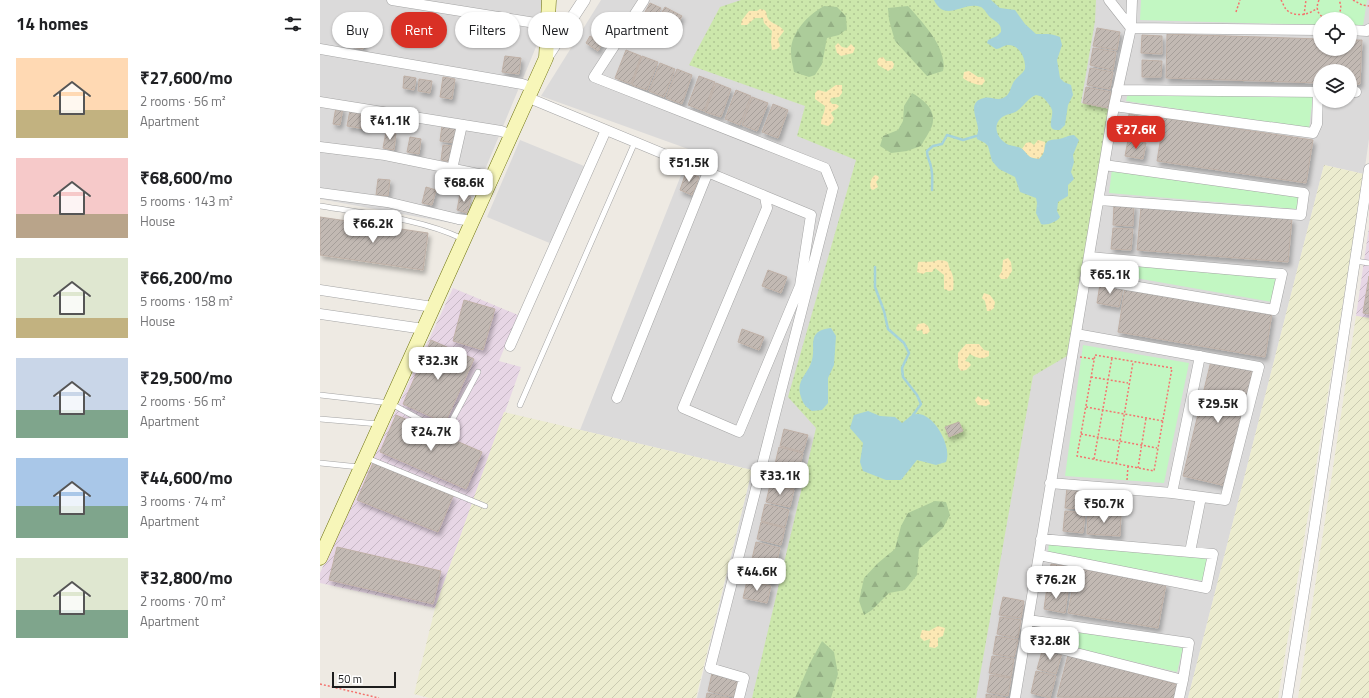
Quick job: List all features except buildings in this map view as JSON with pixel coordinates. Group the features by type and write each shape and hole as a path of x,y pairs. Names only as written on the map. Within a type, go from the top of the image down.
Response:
{"main road":[{"path":"549,0 549,12"},
{"path":"320,558 531,93 546,58 547,48"}],"street":[{"path":"392,0 431,3 528,21"},
{"path":"546,58 584,0"},
{"path":"644,0 594,77 825,168 833,188 710,668 744,678 739,698"},
{"path":"1109,0 1131,28"},
{"path":"1017,698 1050,483 1098,200 1117,90 1131,28 1132,0"},
{"path":"1131,28 1313,30"},
{"path":"1357,30 1367,31 1369,29"},
{"path":"320,49 522,84 531,93 606,130 812,215 800,286 739,432 683,408 767,208 765,196"},
{"path":"1117,90 1313,92"},
{"path":"320,102 501,131 512,135"},
{"path":"1114,106 1313,133 1317,124 1318,108"},
{"path":"452,169 462,125"},
{"path":"510,346 606,130"},
{"path":"320,147 385,155 492,177"},
{"path":"1098,200 1301,215 1304,193 1104,165"},
{"path":"1287,698 1314,536 1369,169"},
{"path":"617,398 708,172"},
{"path":"320,193 386,202 458,219 473,221"},
{"path":"1085,278 1274,310 1282,274 1089,257"},
{"path":"320,290 434,307"},
{"path":"320,314 424,329"},
{"path":"1050,483 1172,493 1225,500 1259,367 1076,334"},
{"path":"1172,493 1200,356"},
{"path":"1190,552 1201,497"},
{"path":"1039,555 1206,588 1213,554 1041,539"},
{"path":"1028,620 1189,643 1179,698"},
{"path":"1025,640 1183,680"}],"lane":[{"path":"520,405 635,142"},
{"path":"320,206 412,222 445,230 464,240"},
{"path":"1355,261 1369,264"},
{"path":"320,395 390,403 437,429 444,429 449,426 478,372"},
{"path":"320,419 381,424"},
{"path":"320,463 363,462 485,506"}],"path":[{"path":"1236,12 1240,0"},
{"path":"1281,0 1286,9 1295,14 1304,15 1311,13 1317,8"},
{"path":"1304,15 1306,0"},
{"path":"1318,12 1317,8 1319,0"},
{"path":"1339,0 1341,7 1340,12"},
{"path":"1353,0 1362,5 1369,6"},
{"path":"1095,355 1112,358 1172,368 1154,471 1077,456 1095,355"},
{"path":"1072,357 1094,359"},
{"path":"1094,459 1112,358"},
{"path":"1116,464 1133,362"},
{"path":"1091,377 1129,384"},
{"path":"1086,407 1163,421"},
{"path":"1138,468 1146,418"},
{"path":"1081,434 1158,448"},
{"path":"1127,489 1128,466"},
{"path":"320,684 379,698"}],"shaded area":[{"path":"320,0 543,0 542,12 528,12 528,48 536,48 462,225 320,199"},
{"path":"601,0 1369,0 1369,139 1364,174 1324,165 1188,698 697,698 752,470 580,430 691,150 541,96 571,48 583,48 583,29 591,16 591,48 683,48 683,12 594,12"},
{"path":"520,140 584,166 552,244 487,217"},
{"path":"1369,227 1369,318 1356,316"},
{"path":"453,288 518,315 499,361 521,367 435,608 320,583 320,573"}],"green space":[{"path":"741,0 1096,0 1095,21 1081,103 1109,109 1067,356 1033,376 976,698 752,698 816,428 788,397 856,160 797,136 805,106 689,65 720,7"},
{"path":"1141,0 1367,0 1363,26 1357,26 1357,12 1313,12 1313,25 1140,20"},
{"path":"824,6 837,7 846,16 847,29 839,35 827,38 822,64 815,75 809,77 794,72 791,46 793,38 801,25 812,14"},
{"path":"908,6 927,28 938,45 944,62 943,71 927,76 895,41 889,20 888,8"},
{"path":"912,93 925,102 931,110 933,115 932,126 921,146 907,151 891,153 880,146 883,136 898,130 903,121 904,106"},
{"path":"1128,93 1313,95 1309,129 1126,101"},
{"path":"1324,165 1364,174 1278,698 1188,698"},
{"path":"1112,169 1298,196 1297,209 1109,193"},
{"path":"1097,260 1277,277 1272,302 1096,271"},
{"path":"1356,316 1369,318 1369,698 1298,698"},
{"path":"1083,345 1189,363 1164,483 1065,476"},
{"path":"504,412 752,470 696,698 429,698 414,694 435,608"},
{"path":"935,501 946,502 950,515 943,528 919,549 917,575 905,590 889,593 872,610 864,615 859,601 864,578 878,563 895,549 901,526 908,513"},
{"path":"1049,543 1208,558 1204,581 1048,553"},
{"path":"1035,624 1183,648 1177,672 1032,638"},
{"path":"822,641 834,652 838,674 831,698 795,698 810,663"}],"sand":[{"path":"760,9 766,12 770,21 784,31 778,39 780,46 777,49 772,50 772,31 764,23 763,18 755,18 747,25 741,25 742,20 749,11 757,11"},
{"path":"838,43 842,47 847,48 851,44 855,48 853,53 841,56 837,53 835,46"},
{"path":"883,57 886,61 892,61 894,64 893,68 888,71 878,65 877,61 879,58"},
{"path":"969,71 978,77 983,77 985,81 982,85 972,83 963,78 964,72"},
{"path":"836,85 842,85 842,93 839,97 831,98 830,101 832,104 839,106 831,113 834,118 832,123 828,126 821,124 825,106 815,99 815,93 818,90 826,92"},
{"path":"1038,140 1045,142 1044,152 1039,159 1031,158 1022,149 1026,143 1030,142 1034,145"},
{"path":"875,175 879,178 876,182 878,187 873,190 870,187 870,183"},
{"path":"1008,258 1011,262 1012,271 1007,279 1001,279 999,276 1002,271 1003,260"},
{"path":"938,260 948,262 954,282 953,290 949,291 944,289 944,275 935,268 932,272 926,272 923,274 917,272 918,262 931,262"},
{"path":"984,293 990,295 995,302 994,308 990,311 987,311 985,301 982,298"},
{"path":"924,323 928,326 930,331 927,334 923,334 922,330 917,331 916,328 918,324"},
{"path":"966,344 979,344 984,350 989,351 989,356 979,358 970,354 965,361 969,362 971,365 966,370 961,371 958,367 958,353"},
{"path":"978,396 983,400 988,399 990,404 986,406 978,405 975,400"},
{"path":"938,626 945,628 943,636 938,638 938,646 935,648 929,647 930,639 924,641 920,637 922,630 929,631"}],"water":[{"path":"934,0 991,0 1000,8 1015,10 1025,24 1036,34 1051,34 1060,37 1062,45 1057,60 1060,78 1064,82 1071,85 1073,95 1068,105 1065,125 1060,130 1055,130 1052,128 1052,110 1044,98 1036,95 1017,111 1001,118 996,129 999,137 1005,143 1021,148 1028,156 1039,159 1044,152 1047,142 1050,140 1061,139 1074,135 1079,140 1073,155 1074,162 1071,172 1074,179 1068,185 1068,196 1058,202 1057,211 1060,217 1054,222 1041,224 1036,213 1036,198 1020,192 1015,177 999,169 992,161 988,146 977,139 978,126 974,111 975,103 984,98 1000,99 1010,92 1014,81 1025,69 1021,53 1016,47 1006,45 996,49 987,43 988,40 997,36 1001,32 1001,27 981,7 968,6 949,11 939,7"},
{"path":"831,328 836,336 834,365 828,378 828,403 822,410 812,411 806,407 803,402 800,386 812,360 815,335 818,332"},
{"path":"868,411 880,416 895,417 902,423 912,415 919,414 927,417 933,422 944,438 947,455 946,462 936,465 917,460 901,480 886,480 863,471 860,462 863,443 850,428 854,415"}],"waterway":[{"path":"932,190 932,170 927,156 927,151 933,146 942,144 947,135 963,140 976,136"},
{"path":"875,267 875,287 884,311 888,329 904,343 909,353 902,368 903,377 917,395 921,404 913,415"}]}
